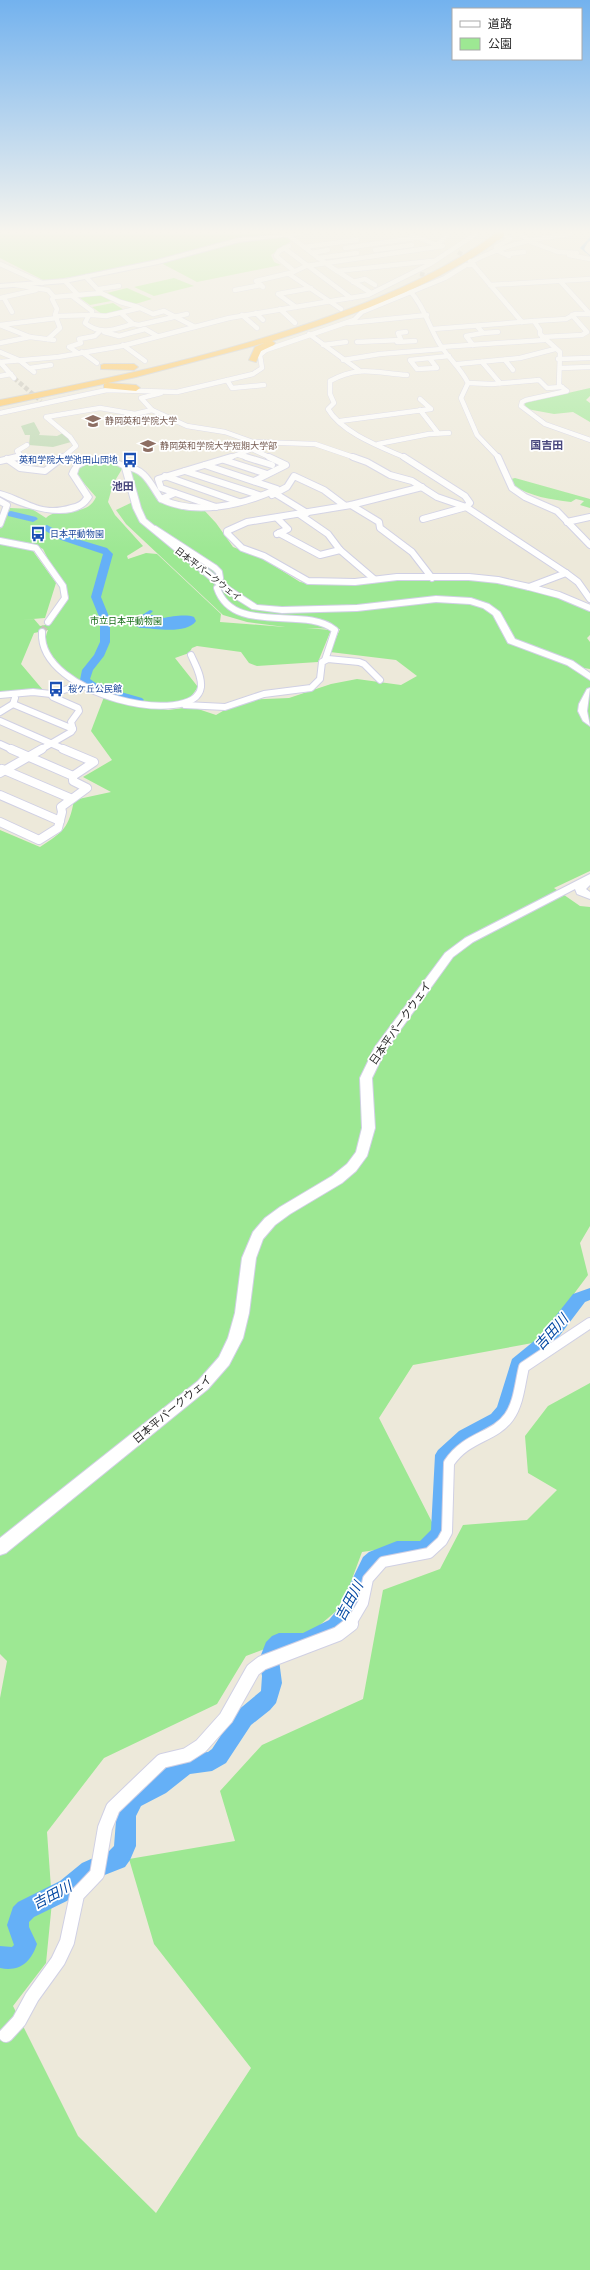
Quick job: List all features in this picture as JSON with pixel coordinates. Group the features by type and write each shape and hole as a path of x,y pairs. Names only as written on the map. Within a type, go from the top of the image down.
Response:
{"highway":[{"path":"0,399 133,371 252,340"},
{"path":"0,403 130,375 222,353 266,340"},
{"path":"0,407 108,386 198,365 278,340"},
{"path":"253,360 258,349 279,340"},
{"path":"0,395 143,363 242,343"},
{"path":"100,365 124,368 143,363"},
{"path":"108,386 136,388"}],"street":[{"path":"0,343 15,340"},
{"path":"79,340 81,343 69,347 100,365"},
{"path":"0,362 123,346 144,340"},
{"path":"0,413 42,402 107,390 161,393 184,391 259,371 263,367 260,355 264,351 294,340"},
{"path":"315,340 360,371"},
{"path":"397,341 401,340"},
{"path":"438,340 442,348 458,364 468,383"},
{"path":"469,340 473,345"},
{"path":"343,360 403,352 530,340"},
{"path":"545,340 560,352 558,359 560,368 559,385 567,391 526,400 521,406 545,424 590,440"},
{"path":"397,341 403,352"},
{"path":"357,342 415,341"},
{"path":"323,345 346,342"},
{"path":"517,342 522,347"},
{"path":"123,346 143,363"},
{"path":"458,364 504,360 549,352 555,349"},
{"path":"0,352 20,360 34,372"},
{"path":"430,359 437,368 417,369 410,360 449,356"},
{"path":"558,359 590,358"},
{"path":"504,360 513,370"},
{"path":"0,362 13,376 0,376"},
{"path":"482,362 500,383"},
{"path":"30,368 51,365"},
{"path":"560,368 590,367"},
{"path":"407,375 402,373 391,374 371,370 344,373 330,381 330,394 334,404 328,409 332,416 340,421 353,434 378,444 423,468 465,496 470,503 466,507 423,520"},
{"path":"227,380 232,388 264,385"},
{"path":"468,383 500,383 539,380 547,388 562,388"},
{"path":"468,383 462,391 462,402 471,418 475,432 488,444 504,468 505,477 511,487 534,502 553,508 582,534 590,544"},
{"path":"161,393 141,398 152,410 182,424 203,430 225,432 246,441 304,443 324,446 367,462 390,475 406,479 438,497 466,507 566,572 578,582 590,599"},
{"path":"340,421 431,409 420,399"},
{"path":"7,459 20,468 45,472 74,449 76,446 70,437 46,417 100,408 135,414 152,410"},
{"path":"420,410 438,433"},
{"path":"378,444 438,433 449,433"},
{"path":"246,441 252,449 284,466 294,476 324,490 344,505"},
{"path":"0,460 21,456 17,451 27,445"},
{"path":"216,507 162,488 158,479 224,460 252,449"},
{"path":"238,455 284,466"},
{"path":"0,493 34,508 53,511 80,505 88,499 73,474 73,469 77,465 90,460 117,462 126,467 134,467 140,470 161,499 167,503 216,507 239,502 277,489 205,465"},
{"path":"224,460 267,474"},
{"path":"254,481 284,466"},
{"name":"日本平パークウェイ","path":"126,467 140,515 150,527 240,599 255,607 282,610 357,608 436,600 470,601 486,606 498,614 511,641 528,649 570,664 590,677"},
{"path":"185,470 259,496"},
{"path":"165,476 239,502"},
{"path":"233,509 276,494 287,487 294,476"},
{"path":"422,487 351,505 247,522 227,531 227,533 242,548 264,556 308,581 343,582 374,579 486,578 558,595 590,608"},
{"path":"161,499 175,493"},
{"path":"276,494 307,513"},
{"path":"0,501 7,505 0,524"},
{"path":"351,505 379,522 380,528 412,552 432,578"},
{"path":"299,514 328,534 340,550 374,579"},
{"path":"567,522 590,517"},
{"path":"277,518 288,529 278,534 320,555 340,550"},
{"path":"150,527 166,535 192,555 215,568 219,572 220,578"},
{"path":"0,541 36,548 63,586 65,598 48,622"},
{"path":"529,587 566,572"},
{"path":"42,632 40,639 47,657 80,685 105,695 166,707 185,704 215,708 264,694 311,688 320,679 322,670 321,666 335,635 332,626 310,619 252,616 231,606 218,594 217,588"},
{"path":"185,704 192,699 201,688 201,679 191,655"},
{"path":"325,660 359,662 364,664 380,680"},
{"path":"0,695 33,692 50,694 80,685"},
{"path":"590,691 581,710 583,716 590,723"},
{"path":"13,704 14,693"},
{"path":"50,694 53,697 78,708 80,711 71,722 73,729"},
{"path":"13,704 73,729"},
{"path":"0,712 13,704"},
{"path":"0,721 94,762 73,776"},
{"path":"2,770 28,757 73,729"},
{"path":"0,744 73,776"},
{"path":"2,770 70,798"},
{"path":"0,822 39,840 58,828 61,806 70,798 87,788 73,781 73,776"},
{"path":"0,795 60,822"},
{"path":"587,895 580,888 590,878"},
{"name":"日本平パークウェイ","path":"0,1548 203,1385 221,1366 232,1349 239,1332 248,1263 251,1249 258,1236 283,1211 345,1174 364,1150 369,1134 366,1078 374,1059 392,1031 441,964 454,951 479,934 590,878"},
{"path":"567,889 587,895"},
{"path":"6,2035 19,2021 32,1996 58,1961 67,1942 77,1895 97,1874 105,1828 113,1808 162,1761 187,1755 201,1746 226,1718 253,1670 262,1663 338,1634 349,1627 363,1603 368,1579 383,1562 424,1556 436,1548 444,1539 447,1532 449,1463 452,1456 465,1443 494,1429 508,1419 515,1406 524,1367 590,1323"}],"green space":[{"path":"590,388 590,396 586,400 590,403 590,422 573,412 554,414 527,409 524,403"},
{"path":"34,422 40,433 39,435 57,436 63,433 69,437 71,442 53,447 29,445 30,435 25,435 21,426"},
{"name":"市立日本平動物園","path":"93,461 113,463 122,469 113,484 108,502 115,515 143,546 127,556 128,559 146,553 157,554 221,614 220,622 285,627 247,622 223,615 126,524 116,510 139,499 130,470 139,470 163,503 203,509 216,523 233,547 262,558 300,582 311,584 342,584 414,578 499,581 552,595 590,609 590,635 587,638 590,642 590,669 578,667 561,659 573,669 590,673 590,871 554,888 580,906 590,907 590,1226 580,1243 588,1275 538,1342 413,1365 379,1418 434,1526 429,1542 362,1552 342,1606 313,1631 246,1656 217,1704 104,1758 47,1832 52,1902 46,1963 13,2006 78,2136 156,2213 251,2068 154,1944 129,1859 235,1841 220,1791 262,1745 363,1699 383,1590 440,1569 463,1525 527,1520 557,1490 528,1473 525,1436 548,1406 590,1383 590,2270 0,2270 0,1698 7,1661 0,1654 0,830 40,847 60,833 64,828 70,817 74,800 111,792 83,777 112,760 91,731 104,697 168,710 192,707 216,715 242,700 289,698 331,684 357,679 401,685 417,676 396,660 330,652 340,629 306,628 331,630 318,662 257,666 249,663 241,652 197,646 192,648 189,653 175,658 198,687 187,702 171,705 160,705 106,692 83,683 64,669 52,656 46,642 48,630 34,633 21,664 43,690 0,693 0,543 30,547 56,583 45,618 20,620 34,619 40,626 51,624 69,598 65,584 53,569 43,549 30,543 2,539 0,538 0,529 10,508 32,509 46,518 58,512 79,510 92,504 96,497 76,474 77,468"},
{"path":"515,478 590,499 590,508 580,505 584,501 576,499 571,502 548,498 534,495 519,489 512,485 511,479"}],"water":[{"path":"150,610 153,611 149,615 160,615 164,618 187,616 194,617 196,621 185,628 170,630 140,628 136,626 139,617"}],"waterway":[{"path":"11,514 33,519"},
{"path":"47,528 64,538 104,550 108,554 96,597 105,619 105,642 99,656 86,672 85,680 90,685 103,691 124,695 138,700"},
{"name":"吉田川","path":"0,1957 13,1958 19,1955 24,1949 26,1944 19,1931 18,1922 26,1909 33,1904 68,1889 89,1870 117,1859 125,1846 127,1808 134,1799 165,1782 186,1765 212,1761 223,1752 237,1727 244,1718 263,1704 269,1696 272,1683 269,1660 270,1654 279,1642 305,1642 336,1626 345,1615 370,1563 376,1558 397,1549 417,1550 426,1548 440,1533 444,1455 465,1436 497,1419 505,1410 518,1364 545,1342 579,1298 590,1294"}],"tunnel":[{"path":"14,378 41,401"},
{"path":"42,632 48,622"}],"place":[{"name":"静岡英和学院大学","path":"93,421"},
{"name":"静岡英和学院大学短期大学部","path":"148,446"},
{"name":"英和学院大学池田山団地","path":"130,460"},
{"name":"日本平動物園","path":"38,534"},
{"name":"桜ケ丘公民館","path":"56,689"}],"district":[{"name":"国吉田","path":"547,445"},
{"name":"池田","path":"123,486"}]}
